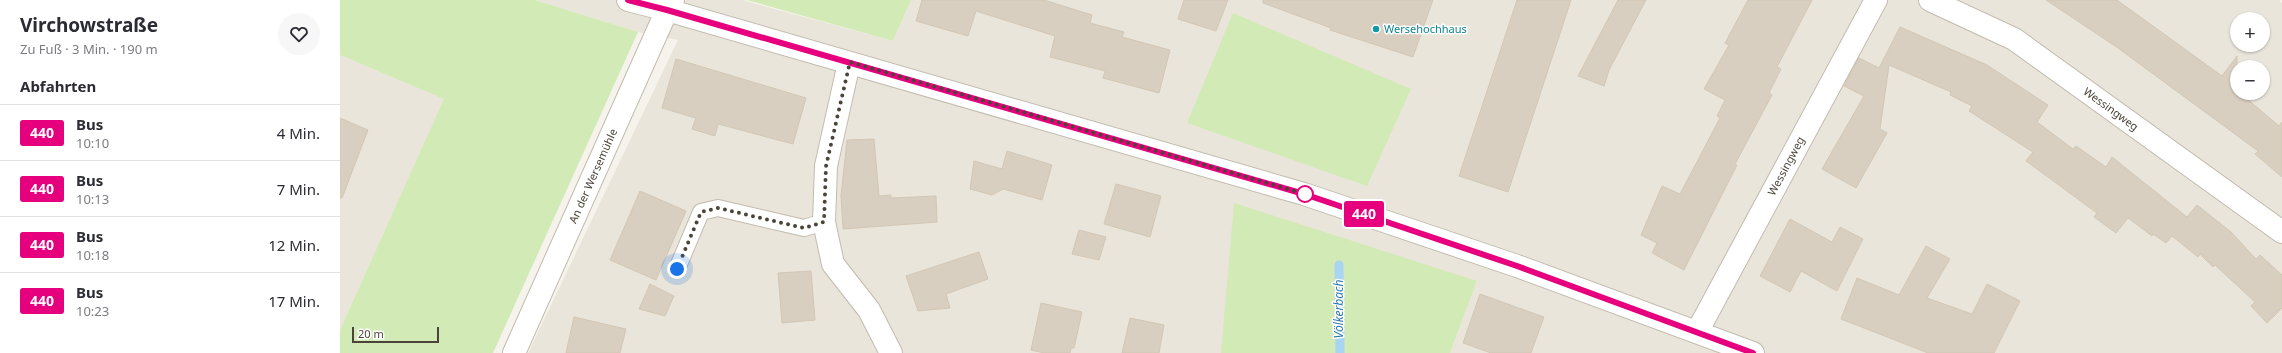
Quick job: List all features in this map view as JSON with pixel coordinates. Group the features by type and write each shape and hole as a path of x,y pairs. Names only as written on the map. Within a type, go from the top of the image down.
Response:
{"street":[{"path":"628,0 670,5 850,62 1304,194 1517,266 1750,352"},
{"name":"Wessingweg","path":"1697,332 1876,0"},
{"name":"Wessingweg","path":"1930,0 2014,39 2282,232"},
{"name":"An der Wersemühle","path":"514,353 670,5"},
{"path":"850,62 826,166 824,222 833,264 869,310 891,353"}],"lane":[{"path":"677,269 701,212 718,208 804,228 824,222"}],"shaded area":[{"path":"535,0 742,0 893,41 911,0 2279,0 2282,3 2282,353 1450,353 1477,281 1222,353 528,353 678,40 638,32"},
{"path":"340,55 445,99 340,330"}],"green space":[{"path":"340,0 535,0 638,32 493,353 340,353 340,330 444,99 340,55"},
{"path":"747,0 911,0 893,41"},
{"path":"1233,13 1411,89 1367,186 1187,123"},
{"path":"1234,203 1477,281 1450,353 1221,353"}],"building":[{"path":"922,0 1044,0 1092,15 1090,23 1124,32 1122,37 1170,50 1159,93 1103,78 1105,71 1050,57 1055,36 976,11 968,36 916,21"},
{"path":"1184,0 1228,0 1216,31 1178,19"},
{"name":"Wersehochhaus","path":"1263,0 1433,0 1413,57 1330,30 1331,28 1263,3"},
{"path":"1517,0 1571,0 1508,192 1459,176"},
{"path":"1618,0 1646,0 1609,70 1604,86 1578,76"},
{"path":"1748,0 1812,0 1777,67 1781,69 1769,93 1772,95 1735,164 1737,165 1684,270 1652,253 1657,243 1641,235 1662,186 1680,194 1720,118 1717,116 1725,100 1704,89 1729,45 1725,43"},
{"path":"2046,0 2117,0 2222,76 2230,65 2230,100 2248,100 2279,126 2282,122 2282,177 2255,154 2258,151 2118,48"},
{"path":"1900,27 1987,65 2048,105 2037,122 2073,149 2076,146 2106,167 2112,157 2187,217 2197,205 2231,232 2256,259 2260,255 2282,275 2282,308 2267,323 2251,306 2255,302 2215,265 2213,267 2200,254 2198,257 2172,236 2166,243 2153,234 2152,236 2128,218 2116,233 2094,217 2097,213 2026,161 2033,152 1969,111 1972,106 1950,95 1951,92 1889,65 1880,129 1887,133 1856,188 1822,169 1864,96 1844,86 1859,58 1879,68"},
{"path":"676,59 806,98 793,144 718,124 715,136 692,129 696,118 662,108"},
{"path":"340,118 368,130 342,198 340,198"},
{"path":"874,139 879,196 891,195 891,198 936,196 937,222 843,229 841,196 847,140"},
{"path":"1007,151 1052,165 1042,200 1003,189 992,195 970,189 974,161 1002,169"},
{"path":"1116,184 1161,196 1150,237 1104,224"},
{"path":"640,191 686,211 656,280 610,260"},
{"path":"1790,219 1832,242 1840,227 1863,239 1837,291 1801,271 1790,292 1760,276"},
{"path":"1079,230 1106,237 1099,260 1072,254"},
{"path":"1926,246 1950,259 1927,298 1972,314 1987,284 2020,301 1994,353 1928,353 1841,319 1857,278 1899,295"},
{"path":"979,252 988,279 946,294 950,308 918,311 906,276"},
{"path":"811,271 815,320 782,323 778,273"},
{"path":"650,284 674,296 665,316 639,309"},
{"path":"1480,294 1544,317 1531,353 1491,353 1463,343"},
{"path":"1041,303 1082,312 1074,348 1071,348 1070,353 1044,353 1031,350"},
{"path":"574,317 626,329 620,353 566,353"},
{"path":"1130,318 1164,325 1159,353 1122,353"}],"waterway":[{"name":"Völkerbach","path":"1339,265 1340,353"}],"bus line":[{"name":"440","path":"628,0 1304,194 1517,266 1753,353"}],"place":[{"name":"Wersehochhaus","path":"1376,29"}],"route":[{"path":"677,269 701,212 718,208 804,228 824,222 826,166 850,62 1305,194"}]}
